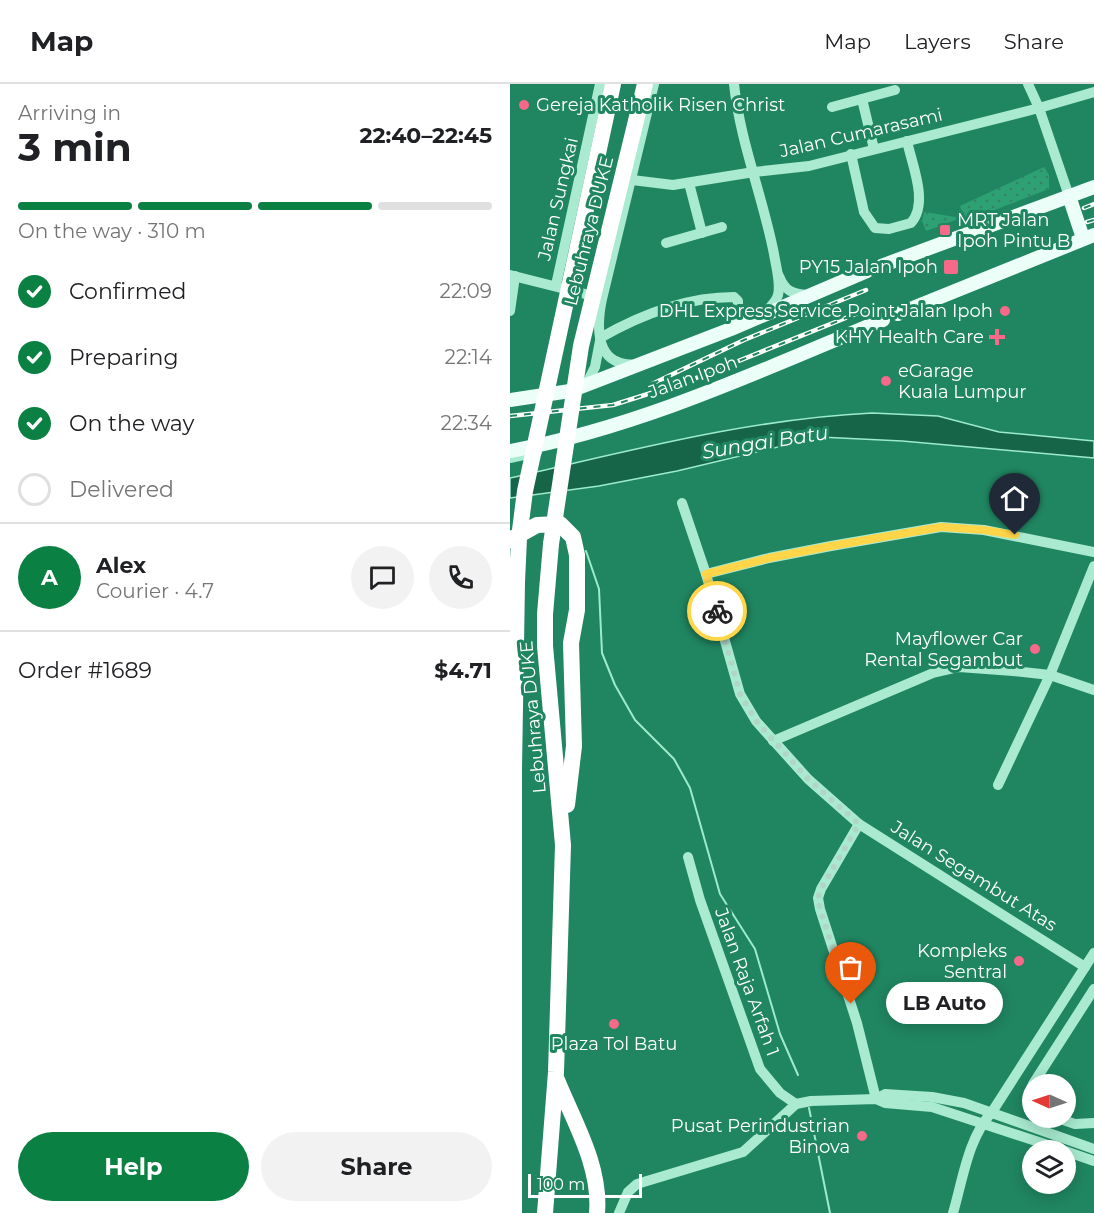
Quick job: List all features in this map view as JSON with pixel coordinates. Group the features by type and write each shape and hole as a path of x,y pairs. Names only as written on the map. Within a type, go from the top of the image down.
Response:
{"highway":[{"name":"Lebuhraya DUKE","path":"514,1213 514,769 519,538 525,491 613,84"},
{"name":"Lebuhraya DUKE","path":"545,1213 556,1077 563,845 545,646 547,590 557,497 581,346 645,84"},
{"path":"510,532 536,522 553,521 568,530 575,543 577,600 571,643 574,746 563,845"},
{"path":"510,540 537,525 561,524"},
{"path":"510,738 514,769"},
{"path":"510,872 515,850"},
{"path":"510,1022 515,969"},
{"path":"556,1077 593,1168 598,1194 597,1213"}],"main road":[{"path":"881,266 1094,187"},
{"path":"898,314 1088,236 1069,196"},
{"name":"Jalan Ipoh","path":"510,400 570,391 731,329 867,271"},
{"name":"Jalan Ipoh","path":"510,451 579,436 626,421 734,382 883,320"}],"street":[{"name":"Jalan Sungkai","path":"559,286 600,84"},
{"path":"530,398 541,387 559,286 591,171 608,84"},
{"path":"638,365 617,362 607,353 597,328 654,84"},
{"path":"734,84 737,108 777,270 778,295 774,303 761,316"},
{"path":"1028,84 1069,196"},
{"path":"832,107 895,90"},
{"name":"Jalan Cumarasami","path":"632,180 665,185 809,166 1094,92"},
{"path":"862,99 874,149"},
{"path":"850,154 864,212 876,228 889,229 911,223 918,212 919,193 907,141"},
{"path":"689,183 702,233"},
{"path":"666,243 722,227"},
{"path":"777,270 783,285 790,292 810,295"},
{"path":"510,311 513,275 602,299"},
{"path":"600,338 619,327 667,308 697,300 725,297 734,297 738,301 738,316 731,329"},
{"path":"586,385 595,367 600,338"},
{"path":"510,458 532,453 579,436"},
{"name":"Jalan Segambut Atas","path":"682,503 706,574 740,694 756,721 773,741 808,779 859,824 1085,966"},
{"path":"706,574 820,548 941,527 984,530 1094,552"},
{"path":"998,785 1050,675 1094,566"},
{"path":"773,741 950,668 966,667 1050,675 1094,690"},
{"path":"859,824 818,898 857,1023 876,1099"},
{"name":"Jalan Raja Arfah 1","path":"688,857 700,900 760,1069 780,1093 796,1104"},
{"path":"953,1213 982,1123 992,1112 1094,955"},
{"path":"1039,1074 1094,989"},
{"path":"1060,1007 1077,1017"},
{"path":"876,1099 885,1094 946,1098 1094,1149"},
{"path":"619,1213 628,1192 637,1184 743,1152 796,1104 815,1100 876,1099 885,1103 932,1107 1032,1140"},
{"path":"1076,1124 1094,1124"},
{"path":"1076,1155 1094,1161"}],"shaded area":[{"path":"1044,167 1049,175 1049,189 974,218 964,218 960,206"},
{"path":"924,212 961,218 926,231 922,221"}],"water":[{"name":"Sungai Batu","path":"872,413 938,416 999,432 1094,441 1094,458 902,441 820,437 677,471 599,486 510,498 510,478 735,429 826,416"}],"waterway":[{"path":"586,551 599,589 602,653 615,685 635,720 674,759 690,788 720,894 755,949 780,1034 798,1075"},
{"path":"809,1108 830,1213"}],"railway":[{"path":"1084,208 1094,204"},
{"path":"1087,222 1094,220"},
{"path":"652,384 744,340 866,290"},
{"path":"510,416 613,405 686,382 873,307"}],"way so far":[{"path":"717,611 740,694 756,721 808,779 859,824 818,898 851,1004"}],"place":[{"name":"Gereja Katholik Risen Christ","path":"524,105"},
{"name":"MRT Jalan Ipoh Pintu B","path":"945,230"},
{"name":"PY15 Jalan Ipoh","path":"951,267"},
{"name":"DHL Express Service Point Jalan Ipoh","path":"1005,311"},
{"name":"KHY Health Care","path":"997,337"},
{"name":"eGarage Kuala Lumpur","path":"886,381"},
{"name":"Mayflower Car Rental Segambut","path":"1035,649"},
{"name":"Kompleks Sentral","path":"1019,961"},
{"name":"LB Auto","path":"851,1004"},
{"name":"Plaza Tol Batu","path":"614,1024"},
{"name":"Pusat Perindustrian Binova","path":"862,1136"}],"route":[{"path":"717,611 706,574 769,558 886,535 941,527 1015,535"}]}
